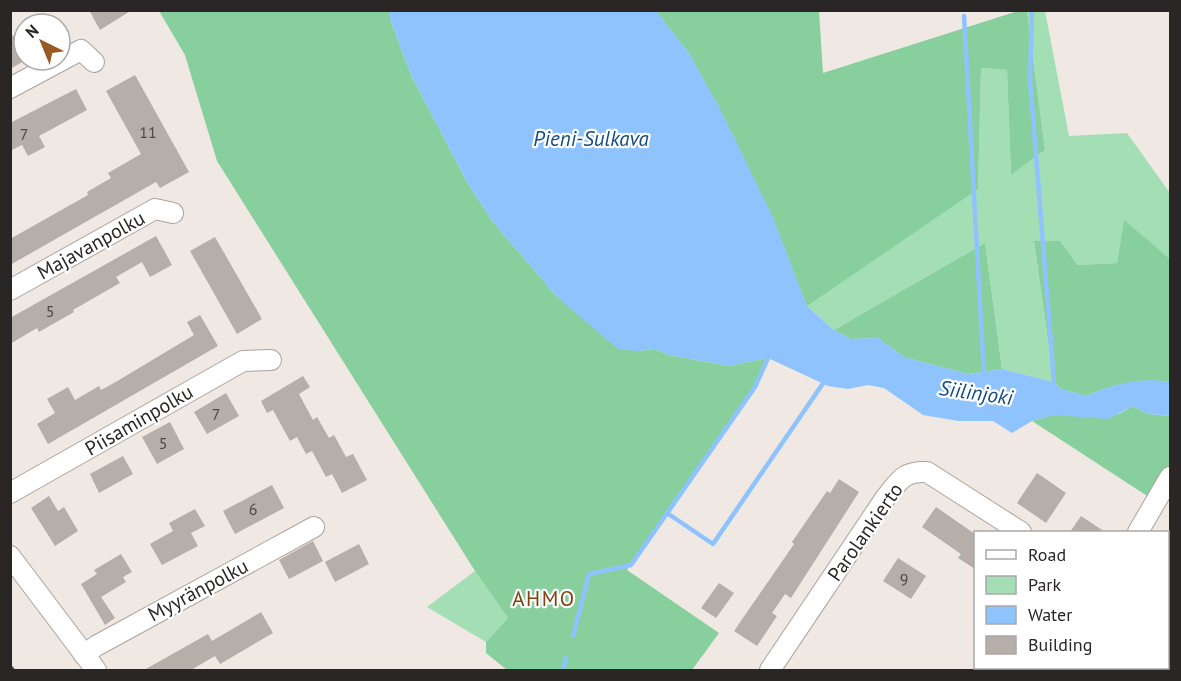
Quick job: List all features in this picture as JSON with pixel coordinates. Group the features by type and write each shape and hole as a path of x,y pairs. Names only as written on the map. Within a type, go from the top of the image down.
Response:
{"street":[{"path":"10,88 81,50 94,62"},
{"name":"Majavanpolku","path":"10,290 155,209 173,213"},
{"name":"Piisaminpolku","path":"10,493 243,361 271,360"},
{"name":"Parolankierto","path":"770,670 886,497 904,475 927,472 1019,531"},
{"path":"1139,531 1170,477"},
{"name":"Myyränpolku","path":"90,663 96,646 314,527"},
{"path":"10,556 90,663"}],"green space":[{"path":"159,11 390,11 390,19 411,75 468,184 493,222 557,297 638,351 654,349 669,355 729,366 768,358 755,387 627,570 719,633 692,670 507,670 486,653 486,642 508,618 475,571 217,161 185,55"},
{"path":"656,11 689,53 978,189 981,68 1007,70 1011,175 1045,150 1027,11 1045,11 1069,136 1127,133 1170,193 1170,259 1124,221 1117,263 1077,265 1034,241 1054,382 1002,369 985,243 834,330 807,306"},
{"path":"656,11 819,11 823,73 1018,11 1027,11 1045,150 1011,175 1007,70 981,68 978,189 807,306 771,213 719,107 689,53"},
{"path":"1124,220 1170,259 1170,382 1127,383 1086,396 1061,389 1054,382 1034,241 1060,241 1077,265 1117,263"},
{"path":"985,243 1002,369 968,374 904,357 878,338 851,339 834,330"},
{"path":"1133,406 1148,414 1170,416 1170,474 1155,501 1032,421 1053,415 1119,414"},
{"path":"475,571 508,618 486,642 427,607"}],"water":[{"name":"Pieni-Sulkava","path":"390,11 656,11 689,53 719,107 771,213 807,306 834,330 851,339 878,338 904,357 968,374 1002,369 1054,382 1061,389 1086,396 1127,383 1148,380 1170,382 1170,416 1148,414 1133,406 1108,419 1053,415 1032,421 1012,433 993,421 959,421 923,415 884,388 868,385 848,389 828,386 768,358 729,366 669,355 654,349 638,351 618,349 557,297 493,222 468,184 411,75 390,19"}],"building":[{"path":"89,10 132,10 100,30"},
{"path":"12,36 12,68 10,69 10,37"},
{"path":"135,75 189,172 160,188 156,182 10,265 10,239 88,195 87,192 111,178 108,173 141,154 106,91"},
{"path":"76,89 87,110 39,136 45,147 28,156 22,145 10,151 10,123"},
{"path":"156,236 172,265 150,277 142,262 116,277 120,283 73,310 74,312 39,332 37,328 10,344 10,318"},
{"path":"215,237 262,319 237,334 190,251"},
{"path":"200,315 218,346 48,444 37,424 55,413 47,399 68,387 75,400 99,386 101,390 114,383 194,335 187,322"},
{"path":"303,376 310,387 299,394 313,420 317,417 329,438 334,435 346,457 353,454 367,480 342,493 332,474 326,477 312,451 306,454 297,437 290,441 273,410 267,413 261,401"},
{"path":"226,393 239,416 207,434 194,412"},
{"path":"170,422 184,449 157,464 142,437"},
{"path":"123,456 133,474 99,493 90,474"},
{"path":"1037,473 1066,493 1046,523 1017,503"},
{"path":"839,479 859,492 791,598 785,594 772,613 777,616 757,646 734,631 794,544 792,542 827,491 830,493"},
{"path":"272,485 284,508 235,534 223,511"},
{"path":"49,496 58,511 64,507 78,531 55,546 31,508"},
{"path":"936,507 974,533 974,568 958,558 961,554 922,527"},
{"path":"195,509 205,526 191,533 198,546 162,565 150,544 173,531 169,523"},
{"path":"1081,516 1104,531 1071,531"},
{"path":"313,541 323,561 289,579 279,560"},
{"path":"359,544 369,564 335,582 325,562"},
{"path":"121,554 132,572 123,577 126,582 101,597 115,618 105,625 81,584 97,574 94,570"},
{"path":"898,558 926,576 911,599 883,581"},
{"path":"719,583 734,593 716,618 701,608"},
{"path":"261,612 273,633 220,664 215,656 191,670 144,670 208,634 212,641"}],"waterway":[{"path":"1032,10 1030,80 1053,388"},
{"name":"Siilinjoki","path":"964,16 984,376"},
{"path":"573,636 589,574 631,565 755,387 768,358"},
{"path":"667,513 713,544 826,379"},
{"path":"563,670 566,658"}],"railway":[{"path":"10,667 13,670"}],"district":[{"name":"AHMO","path":"544,599"}]}
